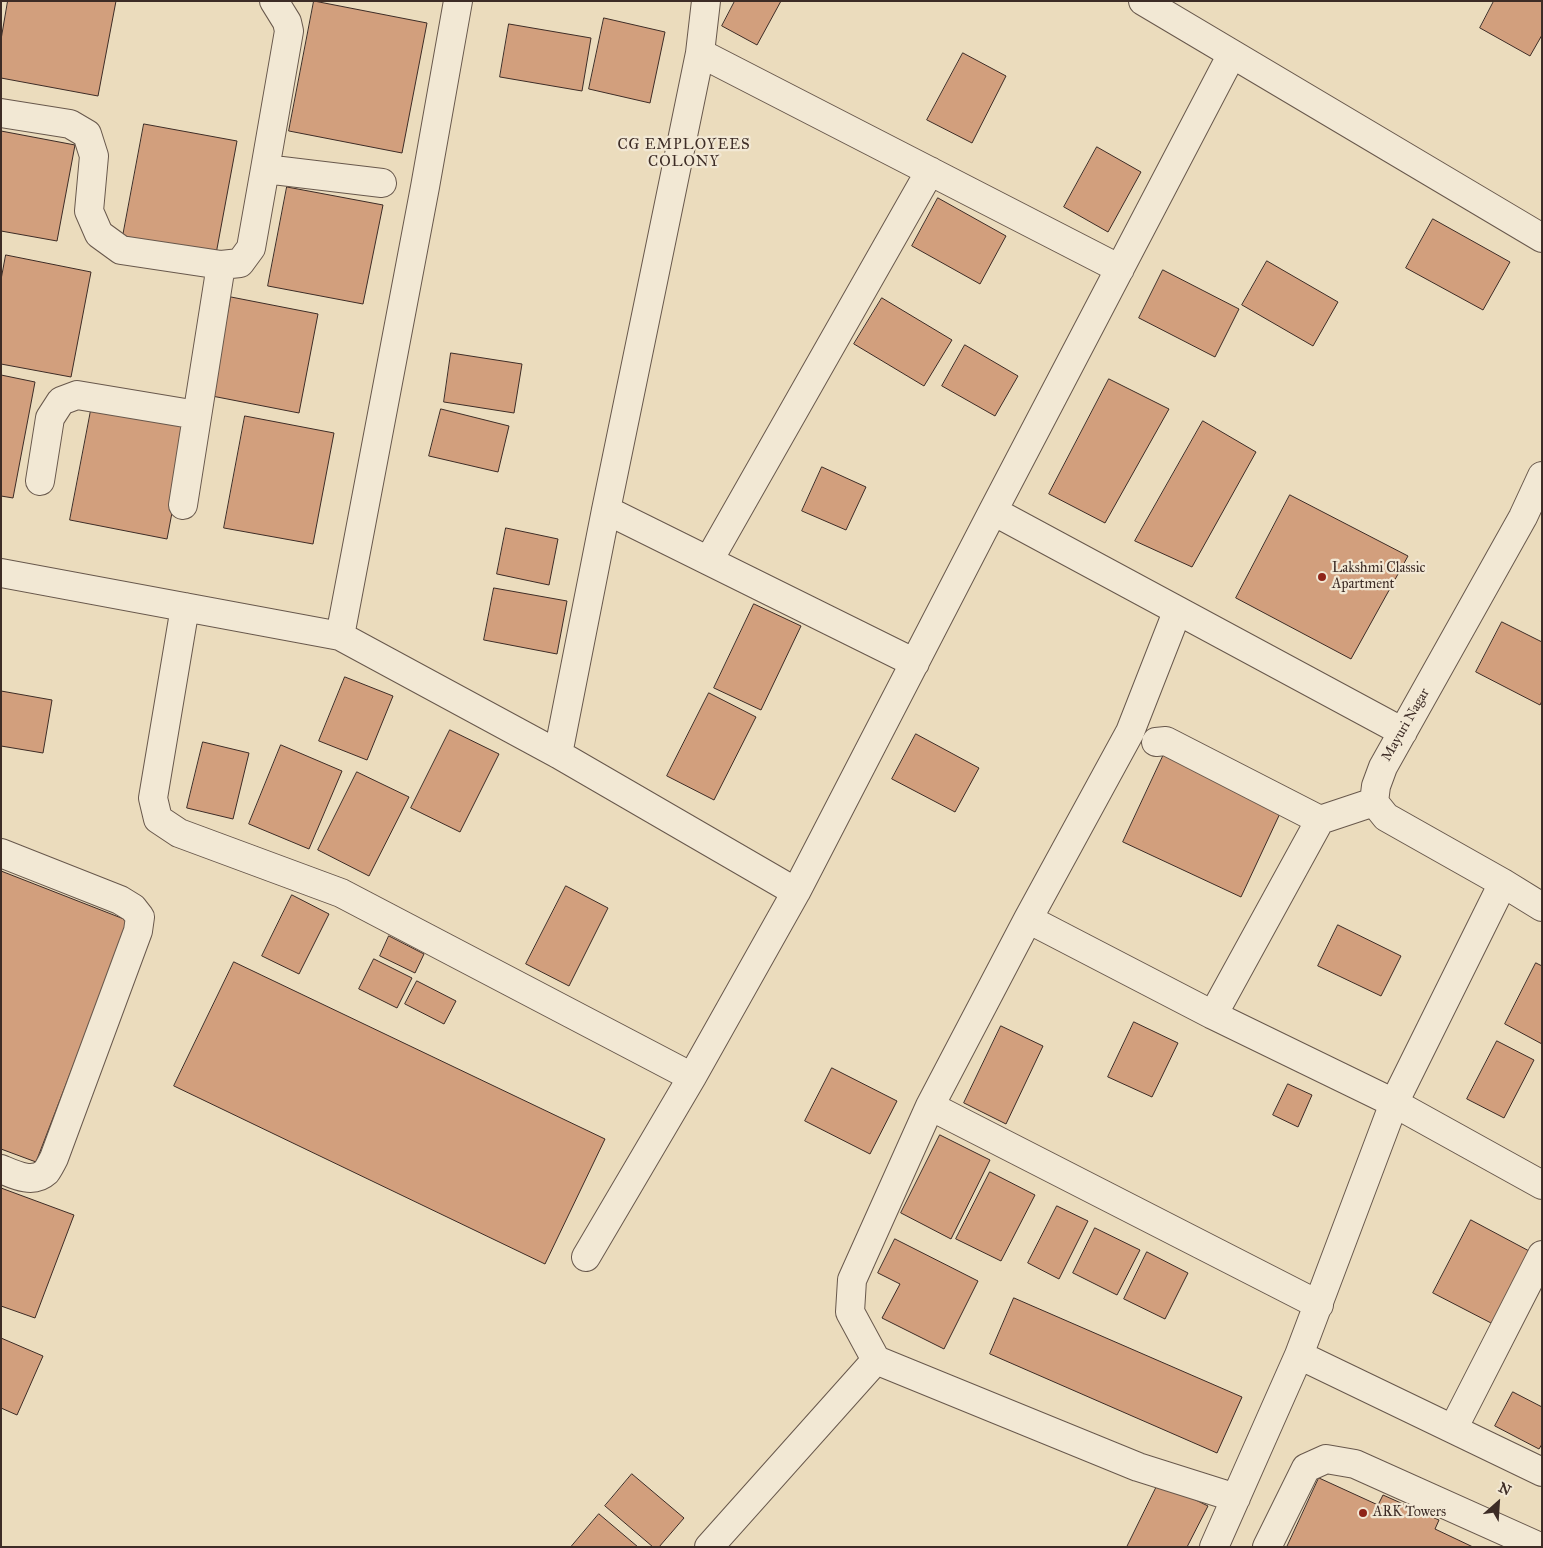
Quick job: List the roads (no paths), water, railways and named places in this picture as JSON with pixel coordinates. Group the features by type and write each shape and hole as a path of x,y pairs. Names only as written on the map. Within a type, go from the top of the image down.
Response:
{"street":[{"path":"1,113 70,124 86,134 94,156 89,211 99,234 121,250 221,265 240,263 251,248 289,31 287,22 274,1"},
{"path":"340,636 426,187 458,1"},
{"path":"558,754 700,53 706,1"},
{"path":"1143,1 1541,237"},
{"path":"700,53 1120,269"},
{"path":"586,1257 692,1076 796,892 992,511 1232,54"},
{"path":"265,170 382,183"},
{"path":"708,560 930,171"},
{"path":"183,505 221,265"},
{"path":"40,481 50,418 61,401 77,396 197,415"},
{"name":"Mayuri Nagar","path":"1374,802 1376,786 1383,767 1533,521 1542,476"},
{"path":"606,510 915,663"},
{"path":"992,511 1403,732"},
{"path":"1,573 340,636 558,754 796,892"},
{"path":"185,607 153,798 158,820 179,833 341,893 692,1076"},
{"path":"1177,612 1130,732 1028,918 930,1106 852,1280 850,1312 876,1360 1138,1467 1236,1498"},
{"path":"1156,742 1166,741 1320,820"},
{"path":"1213,1014 1320,820 1374,802 1386,817 1542,907"},
{"path":"1,853 120,900 133,908 140,917 138,932 54,1158 46,1172 35,1178 23,1178 1,1169"},
{"path":"1214,1547 1299,1355 1394,1103 1503,883"},
{"path":"1028,918 1213,1014 1394,1103 1542,1185"},
{"path":"930,1106 1319,1305"},
{"path":"1453,1429 1542,1255"},
{"path":"1299,1355 1542,1472"},
{"path":"709,1547 876,1360"},
{"path":"1267,1547 1306,1468 1326,1459 1356,1464 1540,1547"}],"place":[{"name":"Lakshmi Classic Apartment","path":"1322,577"},
{"name":"ARK Towers","path":"1363,1513"}],"district":[{"name":"CG EMPLOYEES COLONY","path":"684,154"}]}
